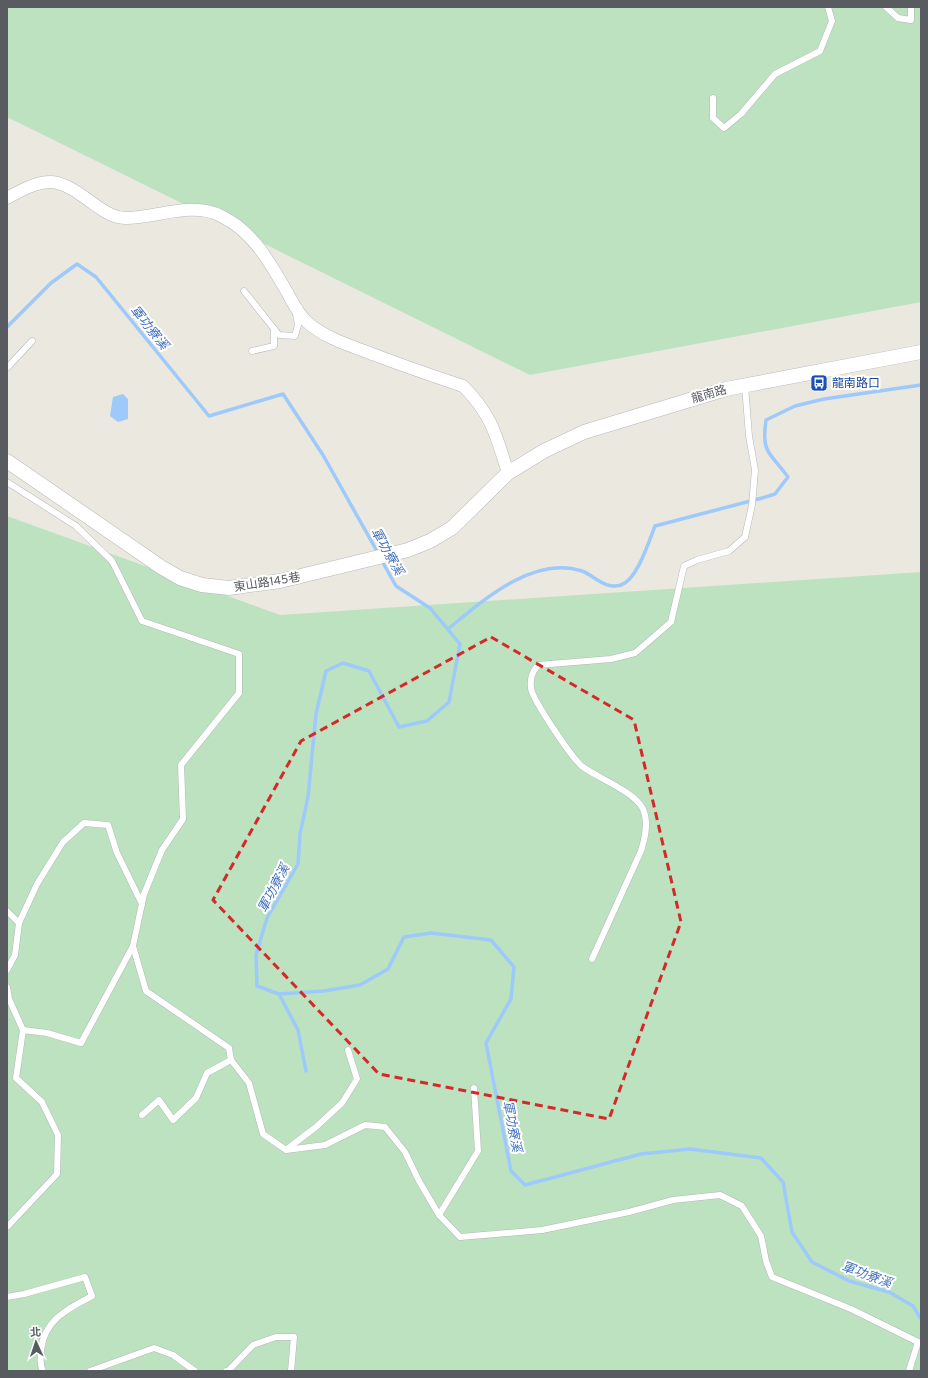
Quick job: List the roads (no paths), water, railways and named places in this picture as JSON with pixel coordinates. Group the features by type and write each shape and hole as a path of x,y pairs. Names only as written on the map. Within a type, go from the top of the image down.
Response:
{"street":[{"path":"7,198 28,186 42,182 57,182 69,186 109,215 124,218 200,210 220,215 239,227 263,252 296,308 307,322 334,340 463,386 478,402 491,421 508,472"},
{"name":"龍南路","path":"508,472 544,450 584,432 726,388 921,352"},
{"name":"東山路145巷","path":"7,462 161,568 180,578 202,585 228,588 280,581 408,550 430,541 452,528 508,472"}],"lane":[{"path":"712,98 713,118 724,128 741,114 775,74 820,51 832,21 828,7"},
{"path":"886,7 898,18 911,20 911,7"},
{"path":"244,291 279,335 295,336 298,324 296,308"},
{"path":"252,351 274,346 274,329"},
{"path":"7,368 32,342"},
{"path":"592,959 636,866 645,838 643,809 637,801 618,787 582,766 554,730 531,688 532,672 538,665 611,660 635,653 670,622 684,566 697,560 729,551 745,537 752,505 755,470 749,436 744,385"},
{"path":"7,482 76,526 112,561 142,621 239,654 239,693 182,765 183,819 162,850 144,894 133,946 81,1043 47,1033 23,1030"},
{"path":"7,970 15,955 19,923 38,884 63,842 84,823 108,825 117,853 142,904"},
{"path":"7,912 19,923"},
{"path":"133,946 146,991 229,1048 231,1060 249,1083 263,1134 286,1150 325,1145 365,1125 385,1127 405,1152 419,1181 439,1214 460,1238 542,1230 629,1212 673,1200 720,1195 742,1206 762,1236 766,1261 772,1277 851,1309 919,1343 909,1371"},
{"path":"7,987 9,999 23,1030 16,1078 42,1102 58,1135 57,1174 7,1227"},
{"path":"286,1150 316,1127 342,1103 357,1079 348,1050"},
{"path":"142,1115 159,1100 173,1120 196,1098 207,1073 231,1060"},
{"path":"439,1214 478,1151 474,1088"},
{"path":"7,1296 24,1294 85,1276 92,1296 73,1306 51,1323 42,1343 40,1365 43,1371"},
{"path":"226,1371 229,1370 253,1345 276,1337 294,1337 291,1371"},
{"path":"90,1371 154,1348 173,1355 196,1371"}],"water":[{"path":"123,394 128,399 128,419 118,422 110,416 113,397"}],"waterway":[{"name":"軍功寮溪","path":"7,327 51,283 77,264 96,277 209,416 283,394 323,455 378,553"},
{"path":"448,629 492,594 527,575 545,569 564,568 582,571 610,586 621,585 627,582 642,559 655,526 775,494 788,477 768,452 765,440 766,420 795,406 824,399 921,385"},
{"name":"軍功寮溪","path":"382,561 396,586 430,608 460,644 449,702 427,721 399,727 369,671 343,663 326,671 316,714 308,797 300,834 298,864 267,918 256,955 257,986 279,994 324,991 360,985 388,969 404,937 431,933 491,940 514,967 511,999 486,1043 511,1171 525,1185 641,1154 690,1149 761,1158 783,1182 792,1232 812,1262 849,1281 889,1292 913,1306 921,1319"},
{"path":"279,994 298,1030 306,1071"}],"place":[{"name":"龍南路口","path":"819,383"}]}
